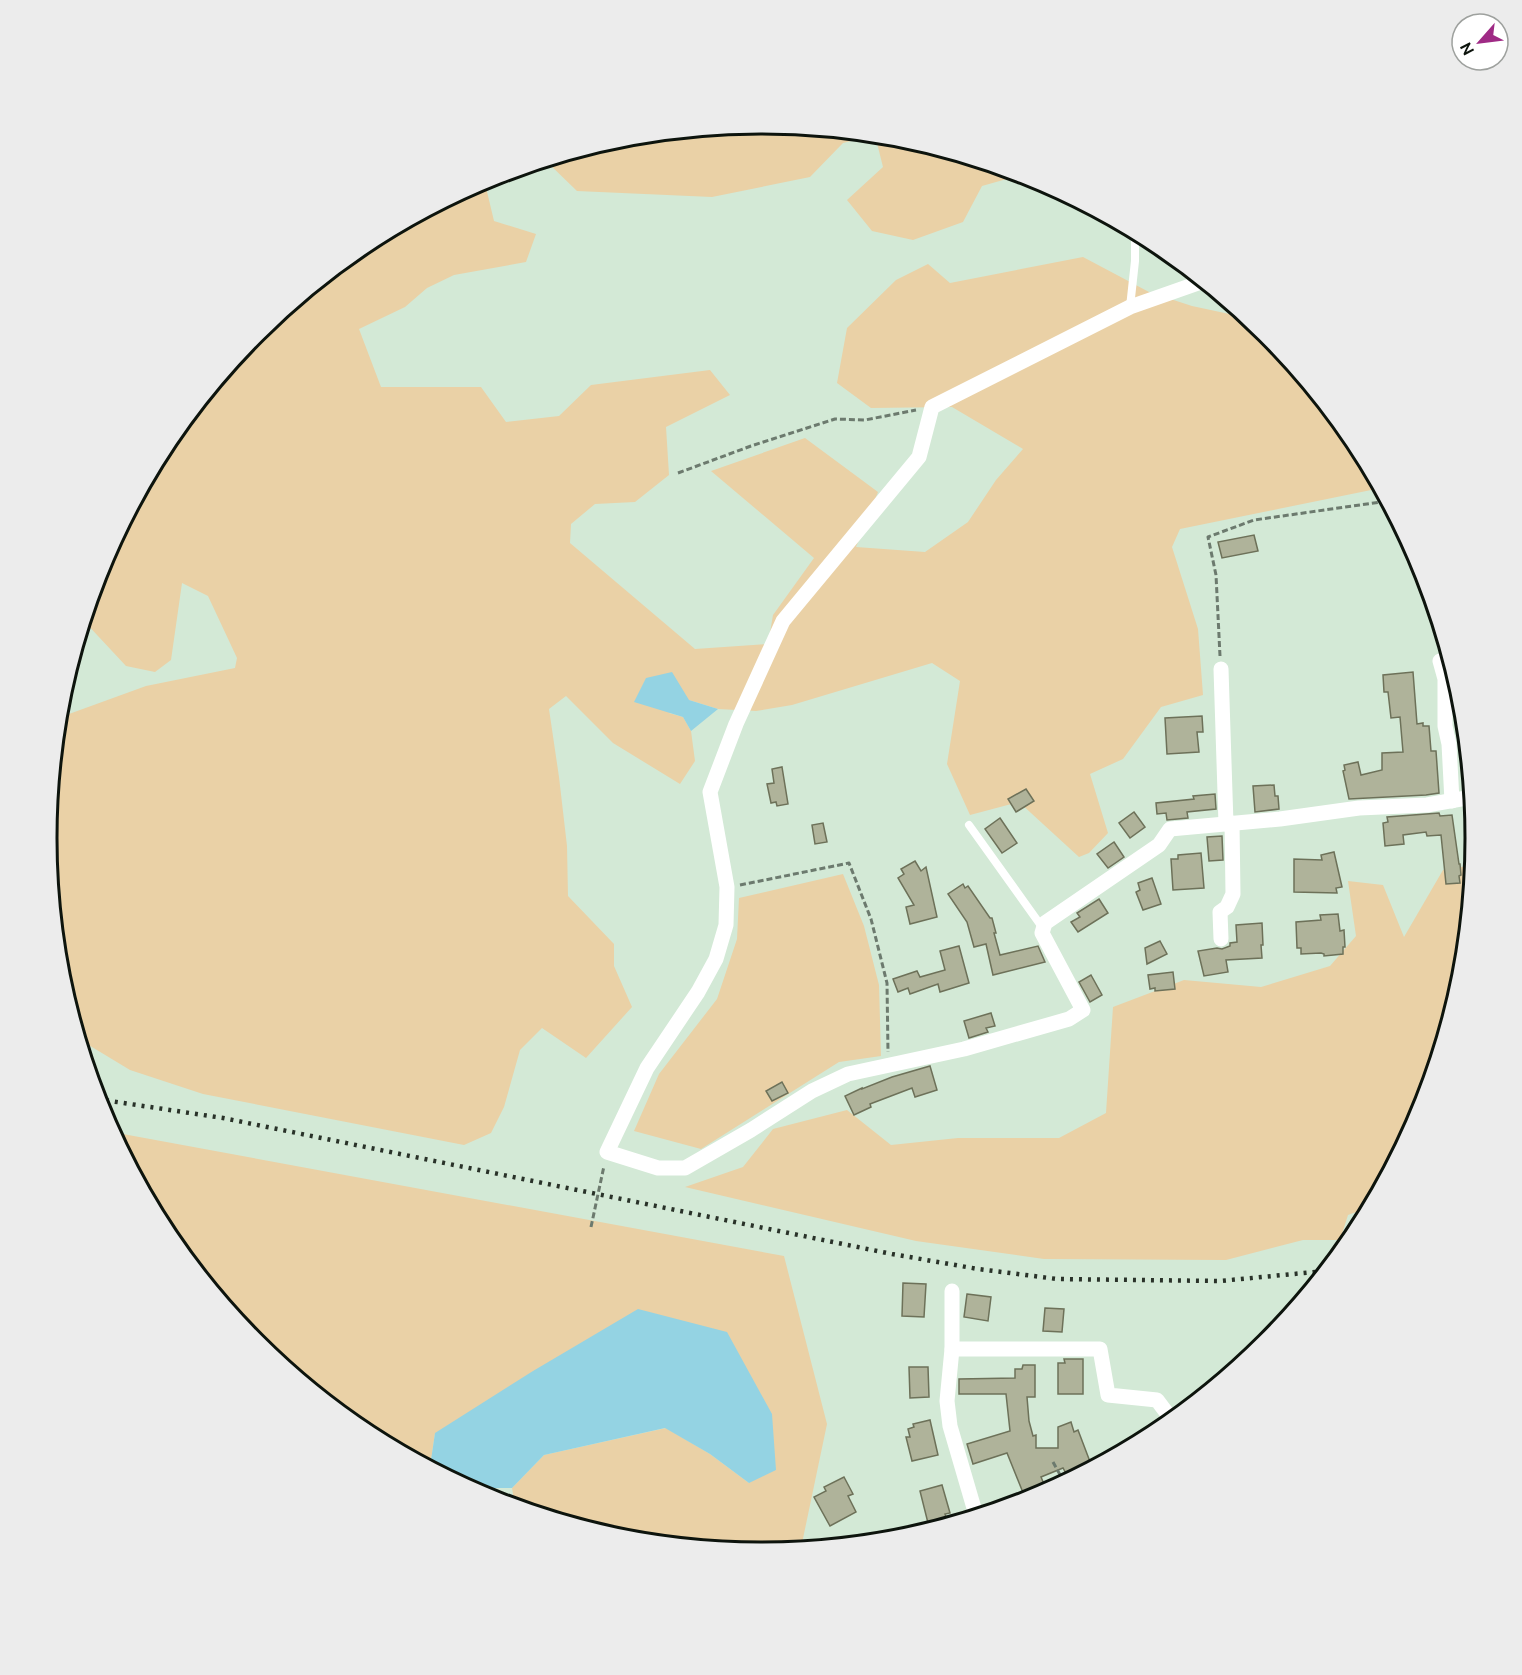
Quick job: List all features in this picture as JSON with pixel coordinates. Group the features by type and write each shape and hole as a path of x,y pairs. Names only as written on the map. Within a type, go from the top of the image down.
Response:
{"street":[{"path":"1196,284 1130,307 932,407 918,457 783,621 736,724 710,792 727,887 726,926 716,959 698,992 647,1068 606,1152 658,1168 685,1168 812,1091 848,1074 964,1048 1069,1019 1083,1010 1042,933 1045,923 1159,845 1170,829 1280,819 1359,808 1427,805 1463,799"},
{"path":"1440,661 1445,679 1445,726 1449,744 1452,801"},
{"path":"1221,669 1233,894 1227,907 1220,912 1221,939"},
{"path":"952,1291 952,1349 947,1401 949,1417 974,1508"},
{"path":"952,1349 1100,1349 1108,1395 1157,1400 1167,1413"}],"lane":[{"path":"1130,307 1135,242"},
{"path":"969,825 1043,928"}],"path":[{"path":"678,473 835,419 866,420 932,407"},
{"path":"1221,669 1216,576 1208,537 1254,520 1380,502"},
{"path":"727,887 849,863 871,919 887,983 888,1066"},
{"path":"591,1227 606,1152"},
{"path":"1053,1462 1060,1474"}],"shaded area":[{"path":"715,135 807,135 854,140 843,143 810,177 712,197 577,191 551,166 624,147"},
{"path":"877,144 943,157 1008,179 982,186 963,222 913,240 872,231 847,200 883,167"},
{"path":"486,189 494,221 536,234 526,262 454,275 427,288 405,307 359,329 381,387 481,387 506,422 559,416 591,385 710,370 730,395 666,427 669,475 635,502 595,504 571,524 570,543 695,649 768,644 773,615 814,558 711,471 805,438 878,492 856,547 925,552 968,522 996,480 1023,449 952,407 871,408 837,383 847,328 896,280 928,264 950,283 1083,257 1149,292 1192,306 1232,315 1290,373 1320,409 1373,490 1180,529 1172,547 1198,629 1203,695 1161,707 1123,759 1090,774 1108,833 1089,853 1079,857 1019,802 970,815 947,764 960,681 932,663 792,705 756,711 718,709 689,700 669,713 683,717 691,731 695,761 680,784 613,743 566,696 549,709 567,846 568,896 614,944 614,966 632,1007 586,1058 542,1028 520,1050 504,1107 491,1133 464,1145 203,1094 130,1070 88,1045 71,975 63,929 59,884 57,838 59,791 69,714 146,686 235,668 237,658 208,596 182,583 171,660 155,672 126,666 89,627 94,611 130,526 151,485 202,409 263,340 332,279 409,228"},
{"path":"1464,867 1459,929 1441,1020 1428,1064 1392,1149 1357,1212 1348,1215 1338,1240 1303,1240 1226,1260 1044,1259 916,1241 685,1187 743,1167 773,1129 847,1110 891,1145 958,1138 1059,1138 1106,1113 1113,1007 1184,980 1261,987 1330,966 1356,936 1348,881 1383,885 1404,937 1443,870"},
{"path":"843,874 864,926 879,985 881,1056 839,1062 701,1149 634,1131 659,1074 717,999 737,939 739,898"},
{"path":"123,1134 784,1256 827,1424 803,1540 761,1542 715,1540 624,1528 579,1518 535,1504 513,1496 512,1488 544,1455 666,1428 710,1454 749,1483 772,1414 435,1433 431,1459 370,1423 332,1396 263,1335 202,1266 176,1229 151,1190"}],"water":[{"path":"672,672 689,700 718,709 691,731 683,717 634,702 646,678"},
{"path":"638,1309 727,1332 772,1414 776,1470 749,1483 710,1454 665,1428 544,1455 512,1488 492,1488 431,1459 435,1433 533,1371"}],"building":[{"path":"1254,535 1258,551 1222,558 1218,542"},
{"path":"1413,672 1417,724 1423,723 1423,726 1429,726 1431,751 1436,751 1439,793 1349,799 1343,771 1345,770 1344,765 1358,762 1361,775 1382,770 1382,753 1403,752 1400,717 1391,718 1388,692 1384,692 1383,675"},
{"path":"1202,716 1203,732 1197,732 1199,752 1167,754 1165,718"},
{"path":"782,767 788,804 777,806 776,802 771,803 767,784 774,783 772,769"},
{"path":"1274,785 1279,809 1255,812 1253,786"},
{"path":"1026,789 1034,801 1016,812 1008,799"},
{"path":"1215,794 1216,809 1187,812 1188,818 1167,820 1166,813 1157,814 1156,803"},
{"path":"1134,812 1145,827 1130,838 1119,823"},
{"path":"1439,813 1440,816 1452,815 1460,864 1460,883 1446,884 1441,835 1427,836 1426,832 1403,835 1404,844 1385,846 1383,823 1388,822 1387,817"},
{"path":"1000,818 1017,843 1002,853 985,829"},
{"path":"823,823 827,842 815,844 812,825"},
{"path":"1222,836 1223,860 1209,861 1207,837"},
{"path":"1114,842 1124,857 1108,868 1097,854"},
{"path":"1334,852 1342,887 1336,888 1337,893 1294,892 1294,859 1322,860 1321,855"},
{"path":"1201,853 1204,888 1173,890 1171,859 1178,859 1178,855"},
{"path":"915,861 921,871 926,867 937,917 910,924 906,907 914,905 898,878 904,874 901,869"},
{"path":"1152,878 1161,904 1143,910 1136,892 1140,890 1138,883"},
{"path":"963,884 965,888 968,886 992,918 1000,955 1038,946 1045,962 993,975 986,944 974,947 967,922 948,894"},
{"path":"1099,899 1108,913 1078,932 1071,922 1080,917 1077,913"},
{"path":"1338,914 1340,931 1344,930 1343,954 1324,956 1321,953 1301,954 1301,948 1297,948 1296,922 1321,920 1320,915"},
{"path":"1262,923 1262,958 1226,960 1228,972 1204,976 1198,951 1222,949 1230,946 1230,943 1237,942 1236,925"},
{"path":"1160,941 1167,954 1147,964 1145,948"},
{"path":"959,946 969,983 940,992 938,984 910,994 908,988 898,992 893,979 917,971 920,977 945,970 940,951"},
{"path":"1173,972 1175,989 1155,991 1155,988 1150,989 1148,975"},
{"path":"1091,975 1102,995 1090,1002 1079,982"},
{"path":"991,1013 995,1026 986,1028 988,1032 969,1038 964,1021"},
{"path":"930,1066 937,1090 915,1097 912,1088 870,1104 871,1107 854,1115 845,1096 892,1077"},
{"path":"782,1082 788,1093 772,1101 766,1091"},
{"path":"903,1283 926,1284 924,1317 902,1316"},
{"path":"967,1294 991,1297 988,1321 964,1317"},
{"path":"1045,1308 1064,1309 1062,1332 1043,1331"},
{"path":"1064,1359 1083,1359 1083,1394 1058,1394 1058,1363 1065,1363"},
{"path":"1023,1365 1035,1365 1035,1397 1027,1397 1029,1421 1033,1436 1036,1435 1036,1448 1058,1448 1058,1427 1071,1422 1074,1432 1078,1430 1089,1460 1065,1472 1063,1468 1041,1477 1043,1482 1022,1491 1007,1453 973,1464 967,1444 1010,1431 1006,1394 959,1394 959,1379 1015,1378 1015,1369 1022,1369"},
{"path":"909,1367 928,1367 929,1397 910,1398"},
{"path":"930,1420 938,1455 912,1461 906,1437 910,1437 908,1429 914,1427 913,1424"},
{"path":"844,1477 853,1494 848,1496 856,1512 830,1526 814,1497 826,1491 824,1487"},
{"path":"942,1485 950,1513 945,1514 946,1517 928,1521 920,1491"}],"railway":[{"path":"109,1101 223,1118 892,1254 978,1269 1057,1279 1220,1281 1315,1272"}]}
